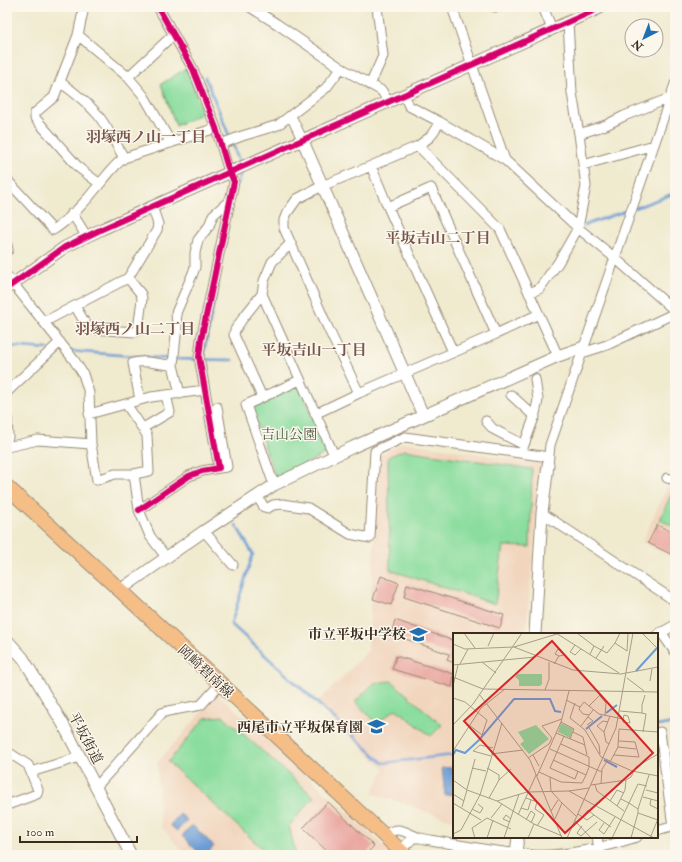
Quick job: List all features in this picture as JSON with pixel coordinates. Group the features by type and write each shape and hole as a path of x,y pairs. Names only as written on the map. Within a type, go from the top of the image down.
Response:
{"main road":[{"name":"岡崎碧南線","path":"7,487 120,590 402,853"}],"street":[{"path":"84,7 78,36 54,97 35,113 35,118 79,168 100,184"},
{"path":"139,510 189,476 202,471 221,467 214,413 205,390 199,357 201,340 234,182 216,128 193,69 158,7"},
{"path":"250,7 341,68 382,91 388,102"},
{"path":"370,85 383,56 377,7"},
{"path":"452,7 505,160"},
{"path":"543,7 552,29"},
{"path":"126,404 147,435 149,471 134,474 115,474 97,480 91,444 88,393 82,374 70,355 44,322 9,283 65,248 102,229 568,22 594,8"},
{"path":"529,293 538,289 558,263 578,228 586,186 572,92 568,22"},
{"path":"128,77 173,35"},
{"path":"78,36 128,77 144,96 171,143"},
{"path":"221,144 278,125 326,88 341,68"},
{"path":"60,82 82,99 97,114 124,158"},
{"path":"535,633 542,512 550,445 675,84"},
{"path":"120,590 204,531 274,485 334,455 558,356 607,345 675,312 615,258 578,228 505,160 440,122 408,106 404,95"},
{"path":"579,134 606,125 631,112 670,98"},
{"path":"291,116 423,415"},
{"path":"359,393 290,244 284,228 284,220 297,199 322,186 418,146 430,137 440,122"},
{"path":"7,180 53,230 100,184 114,165 124,158 216,128"},
{"path":"583,165 654,145"},
{"path":"418,146 500,228 558,356"},
{"path":"371,166 453,352"},
{"path":"388,207 431,188 496,334"},
{"path":"180,394 173,365 177,326 176,313 194,273 195,253 198,240 209,226 213,215 230,200"},
{"path":"44,322 128,278 157,230 158,224 152,206"},
{"path":"72,213 87,237"},
{"path":"262,397 234,335 239,324 262,294 264,281 272,262 290,244"},
{"path":"7,245 7,252"},
{"path":"75,306 88,328 135,332 138,330 142,299 141,294 128,278"},
{"path":"262,294 334,455"},
{"path":"315,414 359,393 539,314"},
{"path":"7,393 60,342"},
{"path":"48,353 70,355"},
{"path":"140,400 133,363 139,361 157,362 160,365 173,365"},
{"path":"522,449 535,417 538,400 535,379"},
{"path":"274,485 246,405 300,380"},
{"path":"89,414 140,400 205,390"},
{"path":"143,428 170,412 166,395"},
{"path":"511,395 535,417"},
{"path":"7,416 7,440"},
{"path":"486,421 493,429 522,449 549,461"},
{"path":"257,496 264,507 268,508 273,505 282,504 308,508 350,534 370,538 375,451 405,437 522,449"},
{"path":"7,447 38,440 91,444"},
{"path":"134,474 139,510 150,536 166,557"},
{"path":"542,512 675,601"},
{"path":"204,531 233,565"},
{"path":"675,625 659,633 675,652"},
{"name":"平坂街道","path":"7,640 23,658 63,724 131,855"},
{"path":"96,787 162,713 201,706 220,684"},
{"path":"658,733 660,732 674,826 658,831"},
{"path":"7,757 11,754 28,765 38,790 37,794 7,805"},
{"path":"31,772 80,757"},
{"path":"384,836 389,832 401,830 420,838 465,851 533,855 600,851 634,838"},
{"path":"402,853 413,838 420,838"},
{"path":"516,854 518,838"},
{"path":"597,838 600,851"}],"shaded area":[{"path":"404,442 541,464 526,633 453,633 453,821 372,793 384,769 316,704 368,651 379,455"},
{"path":"668,484 675,484 675,559 642,542"},
{"path":"218,694 394,855 186,855 161,827 157,763"}],"green space":[{"path":"187,68 202,113 176,126 161,84"},
{"name":"吉山公園","path":"296,386 300,388 328,450 326,453 276,479 250,406"},
{"path":"404,450 532,469 530,547 503,546 495,604 390,570 388,457"},
{"path":"675,487 675,527 660,520"},
{"path":"391,681 442,725 431,736 396,709 377,723 355,702 374,683"},
{"path":"223,716 314,797 289,826 296,855 269,855 168,762 205,718"}],"water":[{"path":"453,767 453,794 445,795 442,768"},
{"path":"180,814 187,820 177,831 170,825"},
{"path":"192,825 214,846 206,855 201,855 182,836"}],"building":[{"path":"657,525 675,533 675,556 648,543"},
{"path":"381,576 399,583 391,605 373,599"},
{"path":"407,584 504,615 500,628 404,597"},
{"path":"395,620 453,641 453,663 447,660 449,654 391,634"},
{"path":"396,656 453,674 452,687 392,669"},
{"path":"328,802 374,846 365,855 331,855 303,828"}],"waterway":[{"path":"205,77 230,138"},
{"path":"232,142 240,164"},
{"path":"238,183 241,171"},
{"path":"635,208 675,193"},
{"path":"585,225 628,210"},
{"path":"204,352 218,282"},
{"path":"7,346 48,349"},
{"path":"69,351 171,359 232,360"},
{"path":"236,525 253,554 231,624 383,763 453,755"},
{"path":"658,726 675,723"}],"cycle path":[{"path":"139,510 189,476 202,471 219,468 199,357 201,340 234,182 227,165 216,128 193,69 158,7"},
{"path":"7,288 65,247 102,229 602,7"}],"place":[{"name":"市立平坂中学校","path":"419,634"},
{"name":"西尾市立平坂保育園","path":"376,727"}],"district":[{"name":"羽塚西ノ山一丁目","path":"146,137"},
{"name":"平坂吉山二丁目","path":"438,238"},
{"name":"羽塚西ノ山二丁目","path":"135,329"},
{"name":"平坂吉山一丁目","path":"314,350"}]}
